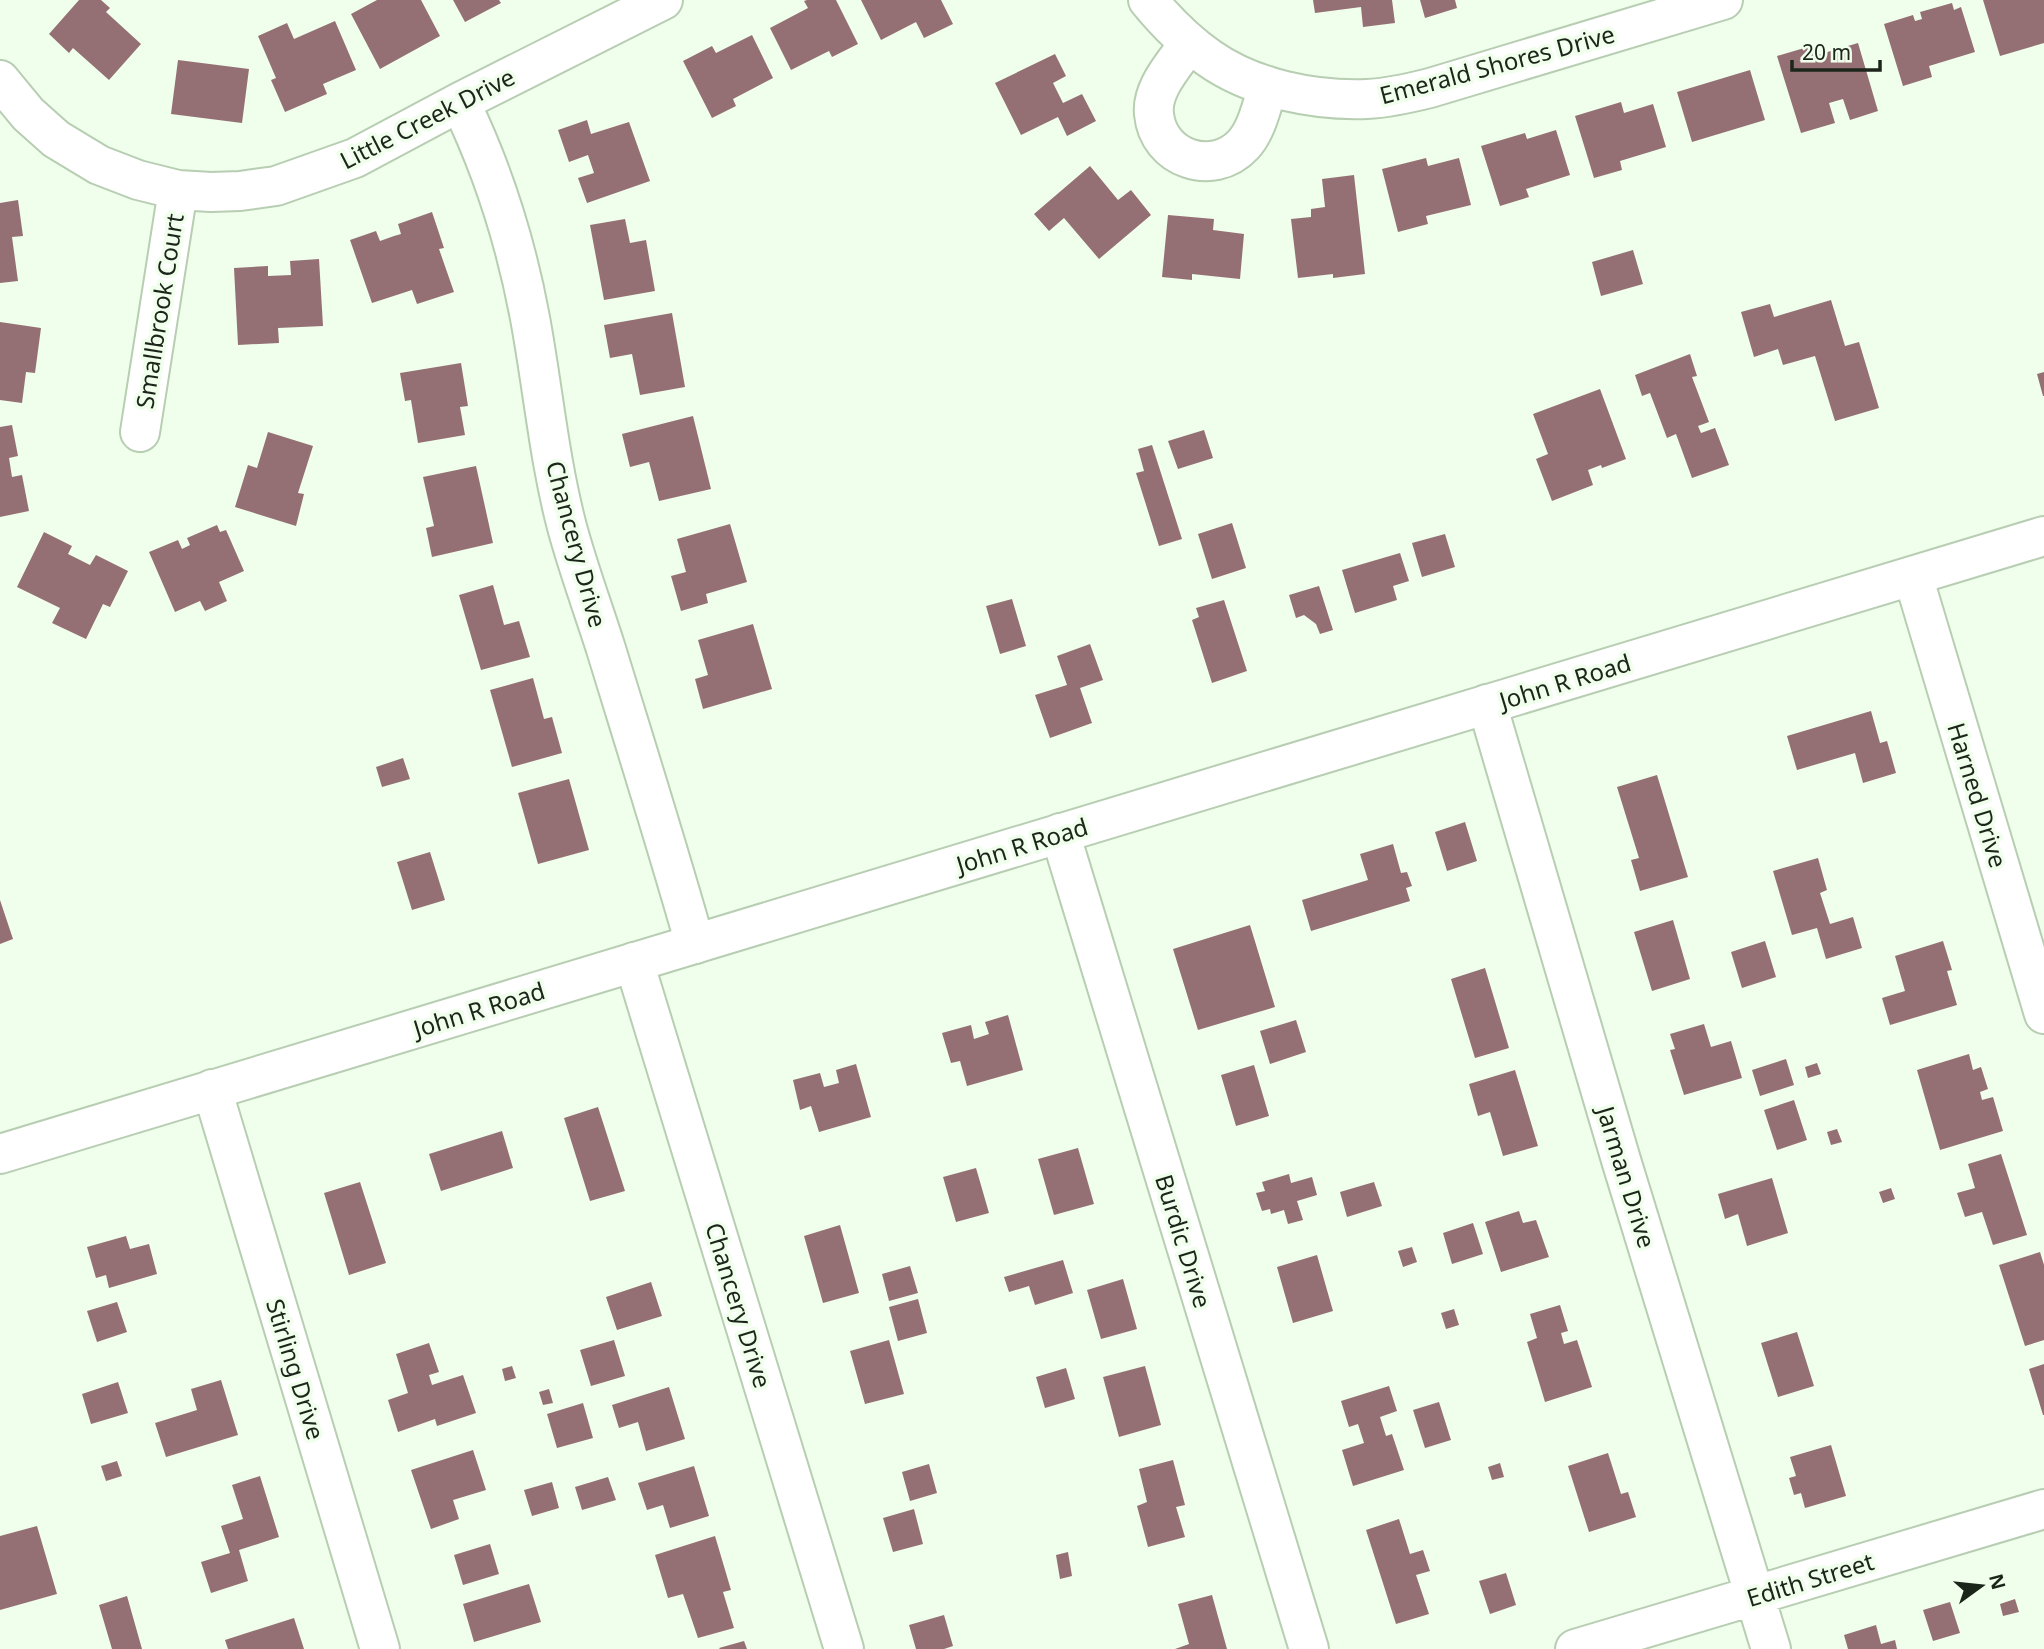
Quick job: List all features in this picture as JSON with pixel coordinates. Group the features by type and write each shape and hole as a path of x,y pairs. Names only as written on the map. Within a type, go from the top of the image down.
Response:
{"street":[{"name":"Little Creek Drive","path":"0,80 28,114 56,139 99,164 138,180 178,190 240,191 276,186 355,158 663,0"},
{"name":"Emerald Shores Drive","path":"1148,0 1165,21 1212,60 1268,86 1320,98 1369,99 1399,95 1474,75 1723,0"},
{"path":"1189,43 1157,94 1154,114 1168,145 1180,155 1208,162 1224,158 1241,147 1250,137 1268,86"},
{"name":"Chancery Drive","path":"460,102 495,183 516,256 530,317 554,468 567,527 695,944"},
{"name":"Smallbrook Court","path":"140,432 178,190"},
{"name":"John R Road","path":"0,1154 2044,536"},
{"name":"Harned Drive","path":"1913,576 2044,1014"},
{"name":"Jarman Drive","path":"1487,704 1617,1147 1771,1649"},
{"name":"Burdic Drive","path":"1060,833 1309,1649"},
{"name":"Chancery Drive","path":"634,962 844,1649"},
{"name":"Stirling Drive","path":"212,1089 380,1649"},
{"name":"Edith Street","path":"1576,1649 2044,1509"}],"building":[{"path":"79,0 101,0 110,8 106,12 141,44 109,80 73,48 69,53 49,34"},
{"path":"377,0 421,0 440,36 380,69 351,14"},
{"path":"453,0 499,0 501,3 465,22"},
{"path":"836,0 858,44 832,57 829,51 791,70 770,28 808,8 804,1"},
{"path":"861,0 941,0 953,24 924,38 916,22 881,40"},
{"path":"1313,0 1392,0 1395,23 1363,27 1361,7 1315,13"},
{"path":"1420,0 1455,0 1457,8 1425,18"},
{"path":"1983,0 2044,0 2044,43 2000,56"},
{"path":"1952,3 1954,10 1961,7 1975,52 1929,66 1932,77 1903,86 1884,24 1913,15 1915,21 1922,19 1920,12"},
{"path":"335,21 356,70 323,84 327,94 285,112 271,80 276,78 258,36 287,23 294,39"},
{"path":"752,35 773,78 733,99 736,106 712,118 683,61 712,46 716,53"},
{"path":"1858,43 1878,111 1850,120 1843,99 1829,103 1835,123 1801,133 1777,56 1811,46 1814,56"},
{"path":"1055,54 1066,76 1053,83 1063,103 1082,94 1096,121 1067,136 1058,117 1021,135 995,83"},
{"path":"178,60 249,69 242,123 171,114"},
{"path":"1750,70 1765,120 1692,142 1677,92"},
{"path":"1621,102 1624,113 1653,104 1666,147 1620,161 1622,170 1594,178 1575,116"},
{"path":"587,120 591,134 629,122 650,181 587,203 578,178 594,173 588,155 569,162 558,130"},
{"path":"1556,130 1570,175 1526,189 1529,197 1500,206 1481,146 1525,133 1527,139"},
{"path":"1426,158 1428,166 1459,158 1471,205 1426,216 1428,224 1398,232 1382,169"},
{"path":"1090,166 1118,200 1131,190 1151,215 1099,259 1064,218 1049,231 1034,214"},
{"path":"1354,175 1365,274 1298,278 1291,219 1311,217 1311,209 1325,207 1322,179"},
{"path":"18,200 23,236 12,237 18,281 0,283 0,203"},
{"path":"432,212 444,248 439,249 454,292 417,304 412,290 372,303 350,240 376,231 380,241 401,234 398,224"},
{"path":"1168,215 1214,219 1213,230 1244,234 1240,279 1192,274 1192,280 1162,277"},
{"path":"625,219 630,243 646,240 655,291 604,300 590,225"},
{"path":"1633,250 1643,284 1601,296 1592,262"},
{"path":"319,259 323,326 278,328 279,343 238,345 234,268 268,266 268,276 291,275 290,261"},
{"path":"1831,300 1845,346 1859,342 1879,408 1835,421 1815,356 1783,365 1778,349 1754,357 1741,312 1770,304 1774,317"},
{"path":"672,313 685,387 640,395 632,354 610,358 604,325"},
{"path":"0,322 41,328 35,373 26,372 22,403 0,400"},
{"path":"1690,354 1697,376 1692,377 1709,422 1698,426 1701,433 1715,428 1729,465 1692,478 1676,434 1667,438 1650,393 1642,396 1635,375"},
{"path":"461,363 468,406 460,407 465,435 418,443 411,400 405,401 400,373"},
{"path":"2044,372 2044,396 2043,396 2037,374"},
{"path":"1600,389 1626,459 1588,470 1593,485 1552,501 1536,459 1548,454 1533,414"},
{"path":"693,416 711,489 659,501 649,462 630,467 622,434"},
{"path":"12,425 18,456 9,458 12,477 22,475 29,511 0,517 0,427"},
{"path":"1204,430 1213,458 1178,469 1168,441"},
{"path":"268,432 313,446 298,493 304,494 296,526 235,507 248,465 257,468"},
{"path":"1152,445 1182,539 1159,546 1136,473 1144,471 1138,449"},
{"path":"476,466 493,543 432,557 426,528 434,526 423,477"},
{"path":"1232,523 1246,568 1212,579 1198,534"},
{"path":"730,524 747,582 706,594 708,603 681,611 671,576 686,572 677,539"},
{"path":"217,525 220,532 226,530 244,571 219,582 227,601 205,611 200,601 175,612 149,552 178,540 182,549 190,545 187,538"},
{"path":"44,532 72,546 68,554 90,565 96,555 128,571 110,607 103,604 86,639 52,623 60,608 17,587"},
{"path":"1445,534 1455,567 1422,577 1412,543"},
{"path":"1400,553 1409,581 1393,586 1397,600 1355,613 1342,570"},
{"path":"493,585 504,625 519,621 530,657 481,670 459,595"},
{"path":"1319,586 1333,630 1320,634 1316,624 1304,615 1296,618 1289,595"},
{"path":"1012,599 1026,646 1000,654 986,606"},
{"path":"1224,600 1247,671 1212,683 1192,620 1199,617 1196,608"},
{"path":"753,624 772,689 703,709 695,679 708,675 698,640"},
{"path":"1090,644 1103,680 1080,688 1092,723 1050,738 1035,695 1067,685 1057,656"},
{"path":"533,678 544,719 552,717 562,753 512,767 490,690"},
{"path":"1871,711 1880,743 1887,741 1896,773 1863,783 1855,753 1797,770 1787,736"},
{"path":"403,758 410,779 382,787 376,767"},
{"path":"1657,775 1688,877 1640,891 1631,860 1639,858 1617,787"},
{"path":"569,779 589,850 538,864 518,793"},
{"path":"1465,822 1477,861 1447,871 1435,832"},
{"path":"1393,844 1401,873 1407,872 1412,886 1406,888 1410,901 1311,931 1302,900 1368,880 1360,854"},
{"path":"430,852 445,900 412,910 397,862"},
{"path":"1818,858 1827,890 1820,893 1830,924 1853,917 1862,948 1826,959 1817,928 1792,935 1773,871"},
{"path":"0,900 13,939 0,944"},
{"path":"1673,920 1690,979 1652,991 1634,932"},
{"path":"1250,925 1275,1007 1198,1030 1173,949"},
{"path":"1765,941 1776,977 1742,988 1731,952"},
{"path":"1943,941 1952,970 1947,971 1957,1005 1890,1025 1882,998 1905,991 1895,956"},
{"path":"1485,968 1509,1048 1475,1058 1451,979"},
{"path":"1008,1015 1023,1070 967,1086 960,1061 951,1063 942,1033 971,1025 974,1039 989,1034 985,1022"},
{"path":"1296,1020 1306,1052 1270,1064 1260,1031"},
{"path":"1704,1024 1711,1047 1731,1041 1742,1078 1684,1095 1670,1050 1675,1049 1670,1034"},
{"path":"1969,1054 1973,1070 1981,1067 1988,1089 1980,1092 1982,1100 1993,1097 2003,1131 1940,1150 1917,1070"},
{"path":"1786,1059 1794,1085 1760,1096 1752,1070"},
{"path":"1817,1063 1821,1074 1808,1078 1805,1067"},
{"path":"856,1064 871,1117 819,1132 811,1106 800,1110 793,1080 820,1073 824,1087 839,1083 836,1070"},
{"path":"1254,1065 1269,1116 1236,1126 1221,1075"},
{"path":"1515,1070 1538,1146 1503,1156 1490,1112 1478,1116 1469,1084"},
{"path":"1794,1100 1807,1140 1777,1150 1764,1110"},
{"path":"598,1107 625,1191 590,1201 564,1118"},
{"path":"1837,1129 1842,1142 1831,1145 1827,1132"},
{"path":"502,1131 513,1168 441,1191 429,1154"},
{"path":"1078,1148 1094,1204 1054,1215 1038,1159"},
{"path":"2001,1154 2027,1235 1993,1245 1982,1212 1965,1217 1957,1193 1975,1188 1968,1164"},
{"path":"976,1168 989,1213 956,1222 943,1177"},
{"path":"1289,1174 1291,1183 1312,1177 1317,1195 1297,1201 1303,1220 1288,1224 1284,1210 1271,1214 1270,1209 1262,1211 1256,1193 1265,1191 1262,1182"},
{"path":"1772,1178 1788,1233 1747,1246 1738,1214 1725,1219 1718,1194"},
{"path":"360,1182 386,1263 349,1275 324,1193"},
{"path":"1374,1182 1382,1206 1347,1217 1340,1192"},
{"path":"1891,1188 1895,1199 1883,1203 1879,1192"},
{"path":"1519,1211 1523,1223 1536,1220 1549,1257 1501,1272 1485,1222"},
{"path":"1473,1223 1483,1254 1452,1264 1443,1233"},
{"path":"840,1225 859,1293 823,1303 804,1236"},
{"path":"126,1236 130,1249 149,1244 157,1274 109,1288 106,1275 96,1278 87,1247"},
{"path":"1412,1247 1417,1262 1403,1267 1398,1251"},
{"path":"2040,1252 2044,1265 2044,1340 2025,1346 1999,1265"},
{"path":"1317,1255 1333,1311 1293,1323 1277,1267"},
{"path":"1063,1260 1073,1293 1035,1305 1029,1286 1009,1292 1004,1277"},
{"path":"910,1266 918,1293 889,1301 882,1274"},
{"path":"1123,1279 1137,1329 1101,1339 1087,1290"},
{"path":"651,1282 662,1316 617,1330 606,1297"},
{"path":"918,1299 927,1333 898,1341 889,1307"},
{"path":"117,1302 127,1332 97,1342 87,1311"},
{"path":"1560,1305 1568,1331 1561,1333 1564,1344 1577,1340 1592,1387 1545,1402 1527,1342 1537,1338 1530,1314"},
{"path":"1454,1309 1459,1325 1446,1329 1441,1313"},
{"path":"1797,1332 1814,1386 1778,1397 1761,1343"},
{"path":"614,1340 625,1376 591,1386 580,1350"},
{"path":"889,1340 904,1394 865,1404 850,1351"},
{"path":"429,1343 439,1372 429,1375 432,1385 463,1375 476,1413 437,1426 435,1419 398,1432 388,1400 408,1393 396,1354"},
{"path":"2044,1364 2044,1415 2043,1415 2029,1369"},
{"path":"512,1366 516,1378 505,1381 502,1369"},
{"path":"1145,1366 1161,1425 1119,1437 1103,1377"},
{"path":"1066,1368 1075,1399 1045,1408 1036,1377"},
{"path":"221,1380 238,1435 166,1457 155,1423 197,1410 191,1389"},
{"path":"118,1382 128,1413 91,1424 82,1394"},
{"path":"1389,1386 1397,1411 1380,1417 1386,1436 1392,1434 1404,1470 1353,1486 1342,1450 1364,1443 1358,1424 1349,1427 1341,1401"},
{"path":"669,1387 685,1439 646,1451 638,1422 619,1428 612,1405"},
{"path":"549,1389 553,1403 543,1405 539,1392"},
{"path":"1439,1402 1451,1440 1425,1448 1413,1410"},
{"path":"583,1403 593,1438 557,1448 547,1414"},
{"path":"1831,1445 1846,1496 1805,1508 1801,1493 1794,1495 1789,1478 1796,1476 1790,1457"},
{"path":"473,1450 486,1490 453,1500 459,1519 431,1529 411,1470"},
{"path":"1608,1453 1621,1494 1628,1492 1636,1517 1589,1532 1568,1466"},
{"path":"1173,1460 1185,1505 1176,1507 1185,1537 1148,1547 1137,1506 1147,1502 1139,1469"},
{"path":"117,1461 122,1476 106,1481 101,1466"},
{"path":"1500,1463 1504,1477 1492,1480 1488,1467"},
{"path":"929,1464 937,1493 910,1501 902,1472"},
{"path":"694,1466 709,1516 670,1528 663,1505 647,1510 638,1483"},
{"path":"260,1476 279,1537 239,1550 248,1581 211,1593 201,1562 230,1553 221,1526 243,1519 232,1485"},
{"path":"608,1477 616,1500 582,1510 575,1487"},
{"path":"552,1482 559,1508 532,1516 524,1490"},
{"path":"914,1509 923,1544 893,1552 883,1518"},
{"path":"1399,1519 1410,1554 1423,1550 1430,1571 1416,1575 1429,1614 1396,1624 1366,1530"},
{"path":"37,1526 57,1594 0,1610 0,1536"},
{"path":"715,1536 731,1590 723,1592 734,1628 698,1638 683,1594 668,1598 655,1555"},
{"path":"490,1544 499,1574 463,1585 454,1555"},
{"path":"1068,1552 1072,1576 1060,1579 1056,1555"},
{"path":"1506,1573 1516,1605 1490,1614 1479,1581"},
{"path":"529,1584 541,1622 474,1642 463,1604"},
{"path":"1212,1595 1227,1649 1175,1649 1189,1644 1178,1604"},
{"path":"127,1596 142,1649 112,1649 99,1605"},
{"path":"2015,1599 2019,1612 2003,1616 2000,1604"},
{"path":"1950,1602 1960,1633 1933,1641 1923,1610"},
{"path":"944,1615 953,1646 944,1649 916,1649 909,1625"},
{"path":"294,1618 304,1649 228,1649 225,1640"},
{"path":"1876,1625 1881,1644 1895,1640 1897,1649 1848,1649 1844,1635"},
{"path":"744,1641 747,1649 719,1648"}]}
